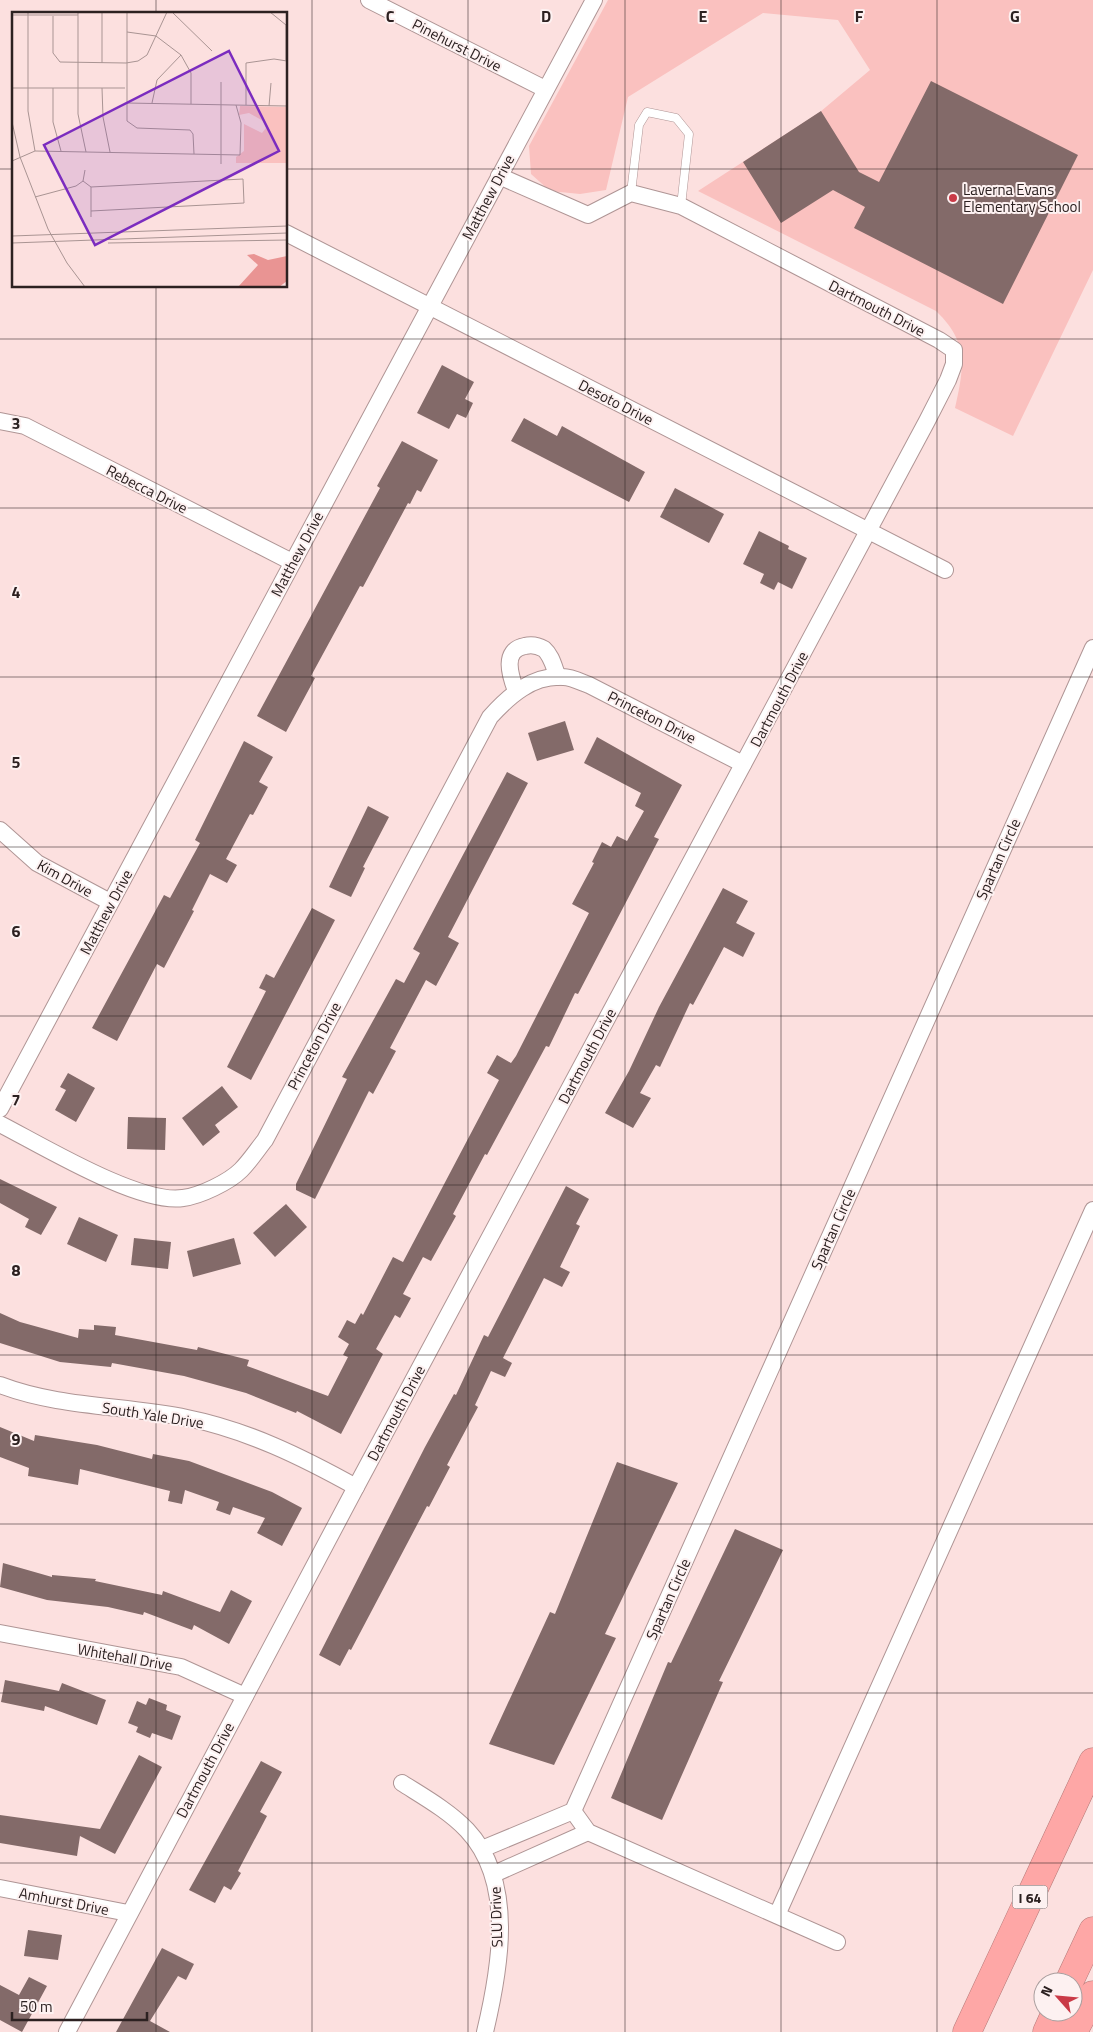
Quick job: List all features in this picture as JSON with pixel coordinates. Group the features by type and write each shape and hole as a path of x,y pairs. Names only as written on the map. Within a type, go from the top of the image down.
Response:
{"highway":[{"name":"I 64","path":"967,2032 1093,1762"},
{"path":"1075,1972 1093,1931"},
{"path":"1073,2032 1093,1995"}],"street":[{"name":"Pinehurst Drive","path":"369,0 545,90"},
{"name":"Matthew Drive","path":"0,1109 594,0"},
{"path":"499,176 588,215 631,193"},
{"name":"Dartmouth Drive","path":"67,2032 356,1486 868,532 948,380 954,364 954,350 939,340 681,206 631,193"},
{"name":"Desoto Drive","path":"288,234 945,570"},
{"name":"Rebecca Drive","path":"0,421 25,426 292,562"},
{"path":"516,691 509,673 510,657 518,647 533,644 544,650 552,660 558,677"},
{"name":"Spartan Circle","path":"573,1811 1093,648"},
{"name":"Princeton Drive","path":"0,1124 120,1185 162,1198 182,1199 203,1193 240,1172 265,1140 490,717 516,691 534,682 564,676 589,685 744,764"},
{"name":"Kim Drive","path":"0,830 37,863 110,902"},
{"path":"777,1915 1093,1210"},
{"name":"South Yale Drive","path":"0,1385 58,1401 187,1418 244,1434 298,1455 356,1486"},
{"name":"Whitehall Drive","path":"0,1633 181,1667 245,1696"},
{"name":"SLU Drive","path":"402,1782 441,1808 467,1830 482,1849 494,1874 500,1931 492,2004 485,2032"},
{"path":"482,1849 573,1811 588,1832 837,1942"},
{"path":"494,1874 588,1832"},
{"name":"Amhurst Drive","path":"0,1888 128,1914"}],"lane":[{"path":"631,193 639,125 648,112 676,118 689,134 681,206"}],"shaded area":[{"path":"608,0 1093,0 1093,270 1013,436 955,408 962,368 959,345 947,322 936,311 698,191 820,112 870,70 838,20 763,13 628,97 606,190 580,194 550,191 531,174 529,146"}],"building":[{"name":"Laverna Evans Elementary School","path":"931,81 1078,155 1003,304 854,228 865,207 833,190 781,223 743,162 821,111 859,172 879,182"},
{"path":"442,365 474,382 465,399 473,403 466,418 457,414 449,429 417,413"},
{"path":"524,418 557,436 562,426 645,472 629,502 511,441"},
{"path":"402,441 438,460 421,492 417,490 410,504 408,503 363,587 360,586 311,676 315,678 286,732 257,716 380,488 377,486"},
{"path":"675,488 724,514 709,543 660,517"},
{"path":"759,531 789,546 788,549 807,558 792,589 778,582 774,590 760,583 764,574 743,564"},
{"path":"565,721 574,750 537,761 528,733"},
{"path":"597,737 682,785 654,837 659,839 578,994 575,993 549,1047 546,1046 487,1155 485,1154 453,1214 456,1216 431,1261 423,1257 403,1294 411,1298 400,1318 395,1315 376,1349 383,1354 341,1434 297,1411 296,1413 246,1393 184,1376 112,1363 111,1367 60,1362 0,1343 0,1313 20,1322 78,1338 79,1329 94,1330 94,1325 116,1327 115,1335 197,1350 198,1347 249,1360 247,1366 328,1396 348,1357 343,1355 349,1344 338,1337 347,1320 355,1324 361,1313 363,1315 393,1257 403,1262 499,1080 487,1073 497,1055 511,1063 516,1056 589,913 572,904 594,863 592,862 602,842 611,847 617,836 627,841 644,811 635,806 641,793 584,763"},
{"path":"244,741 273,757 259,782 268,787 253,815 250,814 226,859 237,865 227,883 210,874 192,910 194,911 164,968 157,964 117,1041 92,1028 164,895 170,898 200,843 195,840"},
{"path":"507,772 528,783 448,937 459,943 436,986 426,980 390,1048 396,1051 373,1094 369,1091 315,1199 296,1190 296,1184 347,1079 342,1077 396,979 404,983 420,953 413,949"},
{"path":"368,806 389,817 363,867 365,868 351,897 329,887"},
{"path":"723,888 748,901 736,923 755,933 743,957 724,947 693,1005 690,1003 660,1067 656,1065 640,1093 651,1098 633,1128 605,1113 629,1071 659,1007"},
{"path":"312,908 335,920 251,1080 227,1067 266,991 259,988 266,974 274,978"},
{"path":"68,1073 95,1088 76,1122 55,1110 66,1090 60,1087"},
{"path":"222,1086 238,1107 215,1125 220,1132 203,1146 182,1118"},
{"path":"128,1117 166,1118 165,1150 127,1149"},
{"path":"0,1179 57,1207 41,1235 25,1227 29,1219 0,1203"},
{"path":"566,1186 589,1199 576,1224 580,1226 560,1267 570,1272 562,1287 544,1278 503,1358 512,1363 505,1377 491,1371 475,1405 478,1407 447,1465 450,1467 429,1507 427,1506 351,1650 349,1649 340,1666 319,1655 425,1447 454,1394 456,1395 484,1335 488,1337"},
{"path":"286,1204 307,1227 275,1257 253,1233"},
{"path":"79,1217 118,1235 106,1262 67,1244"},
{"path":"134,1238 171,1242 168,1269 131,1265"},
{"path":"234,1238 241,1264 193,1277 187,1251"},
{"path":"0,1427 34,1441 35,1435 97,1445 152,1459 153,1454 189,1461 272,1492 302,1508 282,1546 257,1533 265,1518 233,1507 230,1515 216,1510 219,1502 185,1490 182,1504 168,1501 170,1491 80,1469 78,1485 28,1476 29,1468 0,1457"},
{"path":"617,1462 678,1483 605,1634 616,1638 554,1765 489,1744 550,1612 555,1614"},
{"path":"735,1529 783,1550 719,1681 723,1682 662,1820 611,1798 668,1662 671,1663"},
{"path":"3,1563 52,1577 52,1575 96,1579 95,1581 162,1595 163,1591 220,1612 231,1590 252,1601 229,1644 194,1625 192,1630 144,1612 143,1615 108,1607 47,1600 0,1587"},
{"path":"5,1680 59,1691 62,1683 106,1700 97,1725 45,1706 44,1711 1,1702"},
{"path":"149,1698 167,1705 166,1710 181,1716 172,1740 152,1733 150,1738 136,1732 138,1727 128,1723 137,1701 146,1705"},
{"path":"139,1755 162,1767 115,1854 80,1836 77,1856 0,1843 0,1815 100,1829"},
{"path":"261,1761 282,1772 260,1812 267,1816 238,1871 241,1873 231,1890 224,1886 215,1903 189,1890"},
{"path":"28,1930 62,1935 58,1960 24,1956"},
{"path":"162,1948 194,1964 186,1980 178,1976 150,2021 170,2032 116,2032"},
{"path":"29,1977 47,1986 22,2032 0,2020 0,1985 19,1995"}],"place":[{"name":"Laverna Evans Elementary School","path":"953,198"}]}
